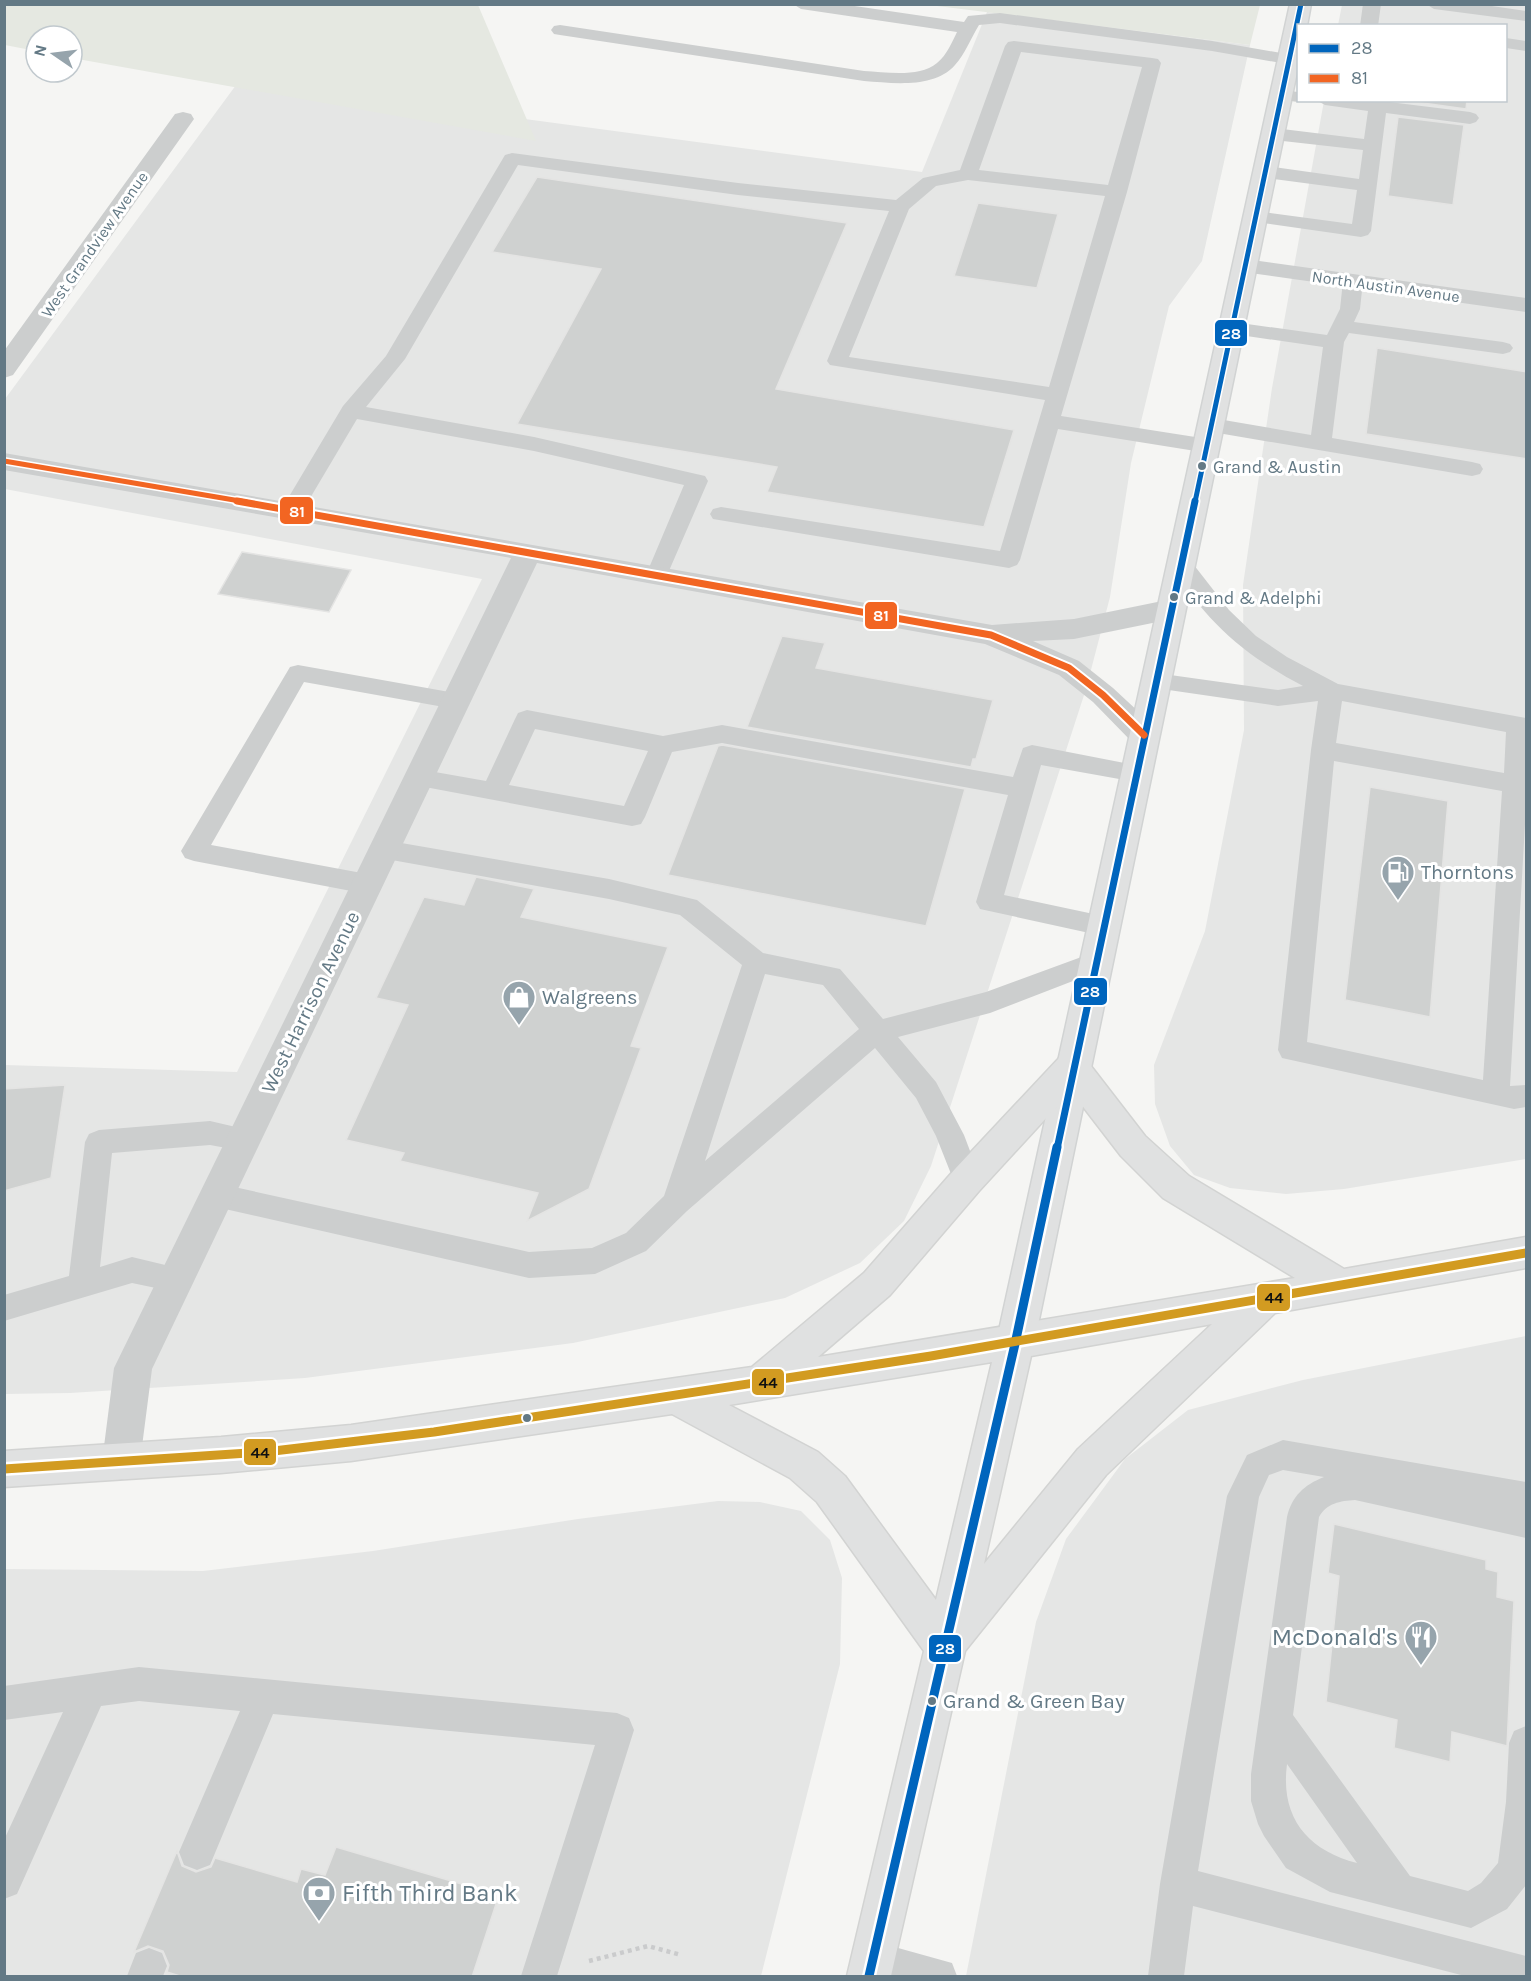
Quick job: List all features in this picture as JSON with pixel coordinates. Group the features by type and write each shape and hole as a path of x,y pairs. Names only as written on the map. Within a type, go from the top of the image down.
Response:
{"main road":[{"path":"1298,24 1301,4"},
{"path":"871,1968 1015,1344 1072,1067 1274,134 1290,96 1297,36"},
{"path":"761,1383 877,1284 967,1180 1072,1067"},
{"path":"1072,1067 1133,1146 1176,1187 1339,1284"},
{"path":"4,1469 208,1457 353,1442 677,1397 1015,1344 1339,1284 1527,1253"},
{"path":"944,1645 1092,1462 1265,1299"},
{"path":"677,1397 804,1465 831,1489 944,1645"}],"street":[{"name":"West Grandview Avenue","path":"4,370 183,119"},
{"name":"North Austin Avenue","path":"1245,266 1527,305"},
{"path":"4,461 992,635 1069,668 1103,694 1144,735"},
{"name":"West Harrison Avenue","path":"122,1462 133,1368 528,552"},
{"path":"992,635 1074,629 1172,609"}],"lane":[{"path":"801,4 968,28"},
{"path":"1369,24 1372,4"},
{"path":"1434,4 1527,16"},
{"path":"560,30 853,75 895,78 928,75 949,63 974,20 999,18 1212,46 1294,60"},
{"path":"1507,43 1527,46"},
{"path":"721,514 1009,560 1055,395 1118,192 1152,63 1014,46 968,174"},
{"path":"1339,102 1470,118"},
{"path":"1256,217 1361,231 1377,107"},
{"path":"1274,134 1372,146"},
{"path":"292,510 351,411 395,359 512,159 738,189 900,206"},
{"path":"1266,172 1367,186"},
{"path":"1055,395 837,361 900,206 930,182 968,174 1118,192"},
{"path":"1320,444 1338,334 1350,309 1353,281"},
{"path":"1233,328 1503,348"},
{"path":"351,411 534,444 697,481 657,575"},
{"path":"1048,421 1320,444 1472,469"},
{"path":"1182,565 1222,616 1249,642 1285,666 1332,691 1523,726 1515,784 1496,1094"},
{"path":"367,884 194,851 298,673 455,701"},
{"path":"1156,681 1278,698 1332,691"},
{"path":"1332,691 1323,750 1292,1050 1514,1098 1527,1096"},
{"path":"494,792 527,719 663,745 722,734 1022,788"},
{"path":"418,778 632,817 663,745"},
{"path":"1323,750 1515,784"},
{"path":"1103,926 988,902 1032,754 1136,773"},
{"path":"384,850 609,890 688,907 756,962 831,976 875,1032 926,1090 950,1135 967,1180"},
{"path":"677,1202 756,962"},
{"path":"216,1195 529,1264 595,1261 636,1242 677,1202 875,1032 990,1002 1095,962"},
{"path":"83,1285 99,1142 210,1133 243,1140"},
{"path":"4,1308 132,1270 175,1279"},
{"path":"1166,1977 1178,1884 1243,1496 1258,1465 1283,1455 1527,1497"},
{"path":"1527,1523 1355,1485 1336,1486 1319,1495 1305,1510 1268,1774 1269,1801 1276,1824 1299,1855 1330,1874 1472,1910 1494,1896 1515,1871 1524,1802 1527,1743"},
{"path":"4,1703 139,1684 617,1730 539,1977"},
{"path":"4,1881 90,1691"},
{"path":"197,1852 263,1696"},
{"path":"1276,1720 1399,1892"},
{"path":"1178,1884 1527,1974"},
{"path":"871,1968 939,1977"}],"path":[{"path":"582,1962 648,1946 681,1955"}],"shaded area":[{"path":"4,5 478,5 536,141 84,60 84,24 24,24 24,49 5,45"},
{"path":"929,5 1260,5 1250,45"},
{"path":"1342,5 1526,5 1526,1159 1344,1189 1286,1194 1230,1188 1194,1175 1170,1146 1155,1104 1154,1065 1205,931 1244,730 1243,585 1272,388 1324,102 1507,102 1507,24 1338,24"},
{"path":"987,12 1250,45 1202,261 1169,306 1131,463 1110,597 1086,689 931,1166 904,1221 860,1263 785,1298 573,1343 305,1378 70,1393 5,1394 5,1065 237,1072 482,579 5,489 5,399 239,81 922,172"},
{"path":"1526,1336 1526,1976 966,1976 1036,1622 1066,1539 1125,1459 1188,1410 1303,1380"},
{"path":"718,1501 760,1502 801,1511 830,1540 842,1578 840,1664 761,1976 5,1976 4,1569 203,1571 373,1551 578,1519"}],"building":[{"path":"1415,102 1467,102 1466,109"},
{"path":"1398,117 1464,125 1453,205 1388,196"},
{"path":"537,177 847,223 776,389 1014,430 984,527 767,492 777,467 517,424 601,269 492,252"},
{"path":"978,203 1058,214 1037,288 954,276"},
{"path":"1377,348 1527,372 1527,459 1366,434"},
{"path":"242,552 351,570 329,612 218,594"},
{"path":"782,636 825,643 816,668 993,700 976,759 973,759 971,767 747,727"},
{"path":"718,746 965,789 926,926 668,875"},
{"name":"Thorntons","path":"1370,787 1448,801 1430,1017 1345,1000"},
{"name":"Walgreens","path":"476,877 534,889 521,917 668,947 631,1046 641,1048 589,1189 527,1221 538,1193 400,1161 404,1153 346,1140 408,1005 376,998 424,897 464,905"},
{"path":"65,1085 51,1178 4,1191 4,1089"},
{"name":"McDonald's","path":"1334,1524 1486,1560 1486,1569 1498,1572 1497,1597 1514,1601 1507,1746 1452,1732 1450,1762 1394,1748 1397,1720 1326,1702 1339,1576 1328,1573"},
{"name":"Fifth Third Bank","path":"336,1847 499,1895 472,1977 183,1977 167,1972 169,1965 163,1951 148,1946 134,1952 177,1851 182,1866 196,1872 211,1867 215,1858 297,1882 301,1869 325,1875"}],"transit line":[{"name":"28","path":"869,1976 1015,1344 1301,4"},
{"name":"81","path":"4,461 991,635 1069,668 1103,695 1144,735"},
{"name":"44","path":"4,1469 265,1452 434,1432 931,1356 1526,1253"}],"place":[{"name":"Grand & Austin","path":"1202,466"},
{"name":"Grand & Adelphi","path":"1174,597"},
{"name":"Thorntons","path":"1398,901"},
{"name":"Walgreens","path":"519,1026"},
{"name":"McDonald's","path":"1421,1666"},
{"name":"Grand & Green Bay","path":"932,1701"},
{"name":"Fifth Third Bank","path":"319,1922"}]}
